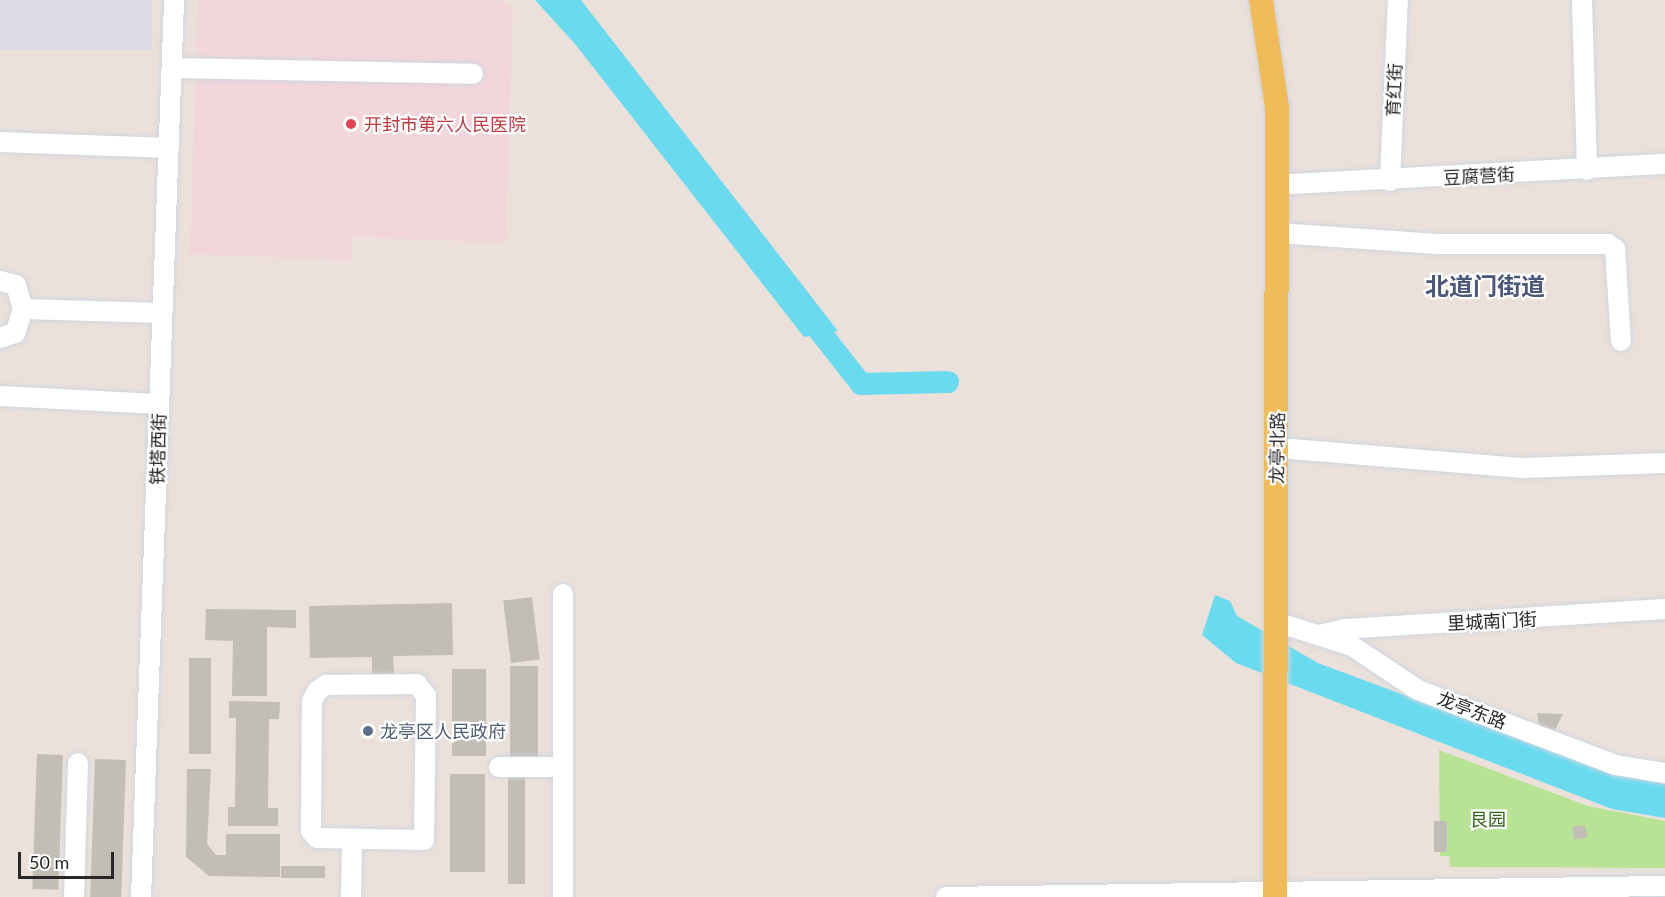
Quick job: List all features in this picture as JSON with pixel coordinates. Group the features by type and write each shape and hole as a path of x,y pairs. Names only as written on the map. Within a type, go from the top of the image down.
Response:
{"main road":[{"name":"龙亭北路","path":"1261,0 1277,107 1285,632"},
{"name":"龙亭北路","path":"1275,0 1289,78 1292,184 1291,449 1282,696 1282,895"}],"street":[{"name":"育红街","path":"1390,181 1398,0"},
{"path":"1582,0 1587,170"},
{"name":"铁塔西街","path":"141,897 172,68 170,5"},
{"path":"172,68 473,74"},
{"path":"0,142 169,148"},
{"name":"豆腐营街","path":"1292,184 1390,181 1665,164"},
{"path":"1292,234 1438,244 1608,244 1615,249 1622,341"},
{"path":"0,281 16,285 23,309 15,333 0,338"},
{"path":"23,309 162,313"},
{"path":"0,396 159,404"},
{"path":"1291,449 1523,468 1665,464"},
{"path":"562,897 560,767 563,594"},
{"name":"里城南门街","path":"1319,635 1344,629 1665,609"},
{"name":"龙亭东路","path":"1285,632 1319,635 1367,654 1418,690 1615,765 1665,774"},
{"path":"417,684 426,696 424,840 352,842 325,842 311,831 312,701 326,685 417,684"},
{"path":"74,897 78,763"},
{"path":"499,767 560,767"},
{"path":"351,897 352,842"},
{"path":"946,897 1282,895 1665,886"}],"shaded area":[{"path":"0,0 152,0 152,50 0,50"},
{"name":"开封市第六人民医院","path":"198,0 499,0 513,10 505,243 352,237 351,260 190,254"}],"green space":[{"name":"艮园","path":"1439,750 1588,806 1665,821 1665,868 1450,867 1449,856 1440,856"}],"water":[{"path":"535,0 581,0 838,331 804,337 575,44"},
{"path":"1215,595 1230,601 1237,616 1318,663 1621,776 1665,784 1665,818 1612,809 1236,663 1202,635"}],"building":[{"path":"532,597 540,660 511,663 503,601"},
{"path":"452,603 453,655 393,656 394,674 372,674 372,657 310,658 309,606"},
{"path":"206,609 296,610 296,628 267,627 267,696 232,696 233,641 205,640"},
{"path":"189,658 211,658 211,754 189,754"},
{"path":"510,666 538,666 538,758 510,758"},
{"path":"452,669 486,669 486,756 452,756"},
{"path":"229,701 280,702 279,719 269,719 268,808 278,808 278,826 228,826 228,807 235,807 236,718 229,718"},
{"path":"1537,713 1563,714 1555,730 1539,725"},
{"path":"37,754 63,755 58,890 32,889"},
{"path":"95,759 126,760 121,897 90,897"},
{"path":"187,769 211,769 207,844 216,855 226,855 226,834 280,834 280,877 209,876 186,857"},
{"path":"450,774 485,774 485,872 450,872"},
{"path":"508,776 525,776 525,884 508,884"},
{"path":"1434,821 1447,821 1447,852 1434,852"},
{"path":"1585,825 1587,838 1574,840 1572,827"},
{"path":"281,866 325,866 325,878 281,878"}],"waterway":[{"path":"803,310 861,384 948,382"}],"place":[{"name":"开封市第六人民医院","path":"351,124"},
{"name":"龙亭区人民政府","path":"368,731"}],"district":[{"name":"北道门街道","path":"1485,286"}]}
